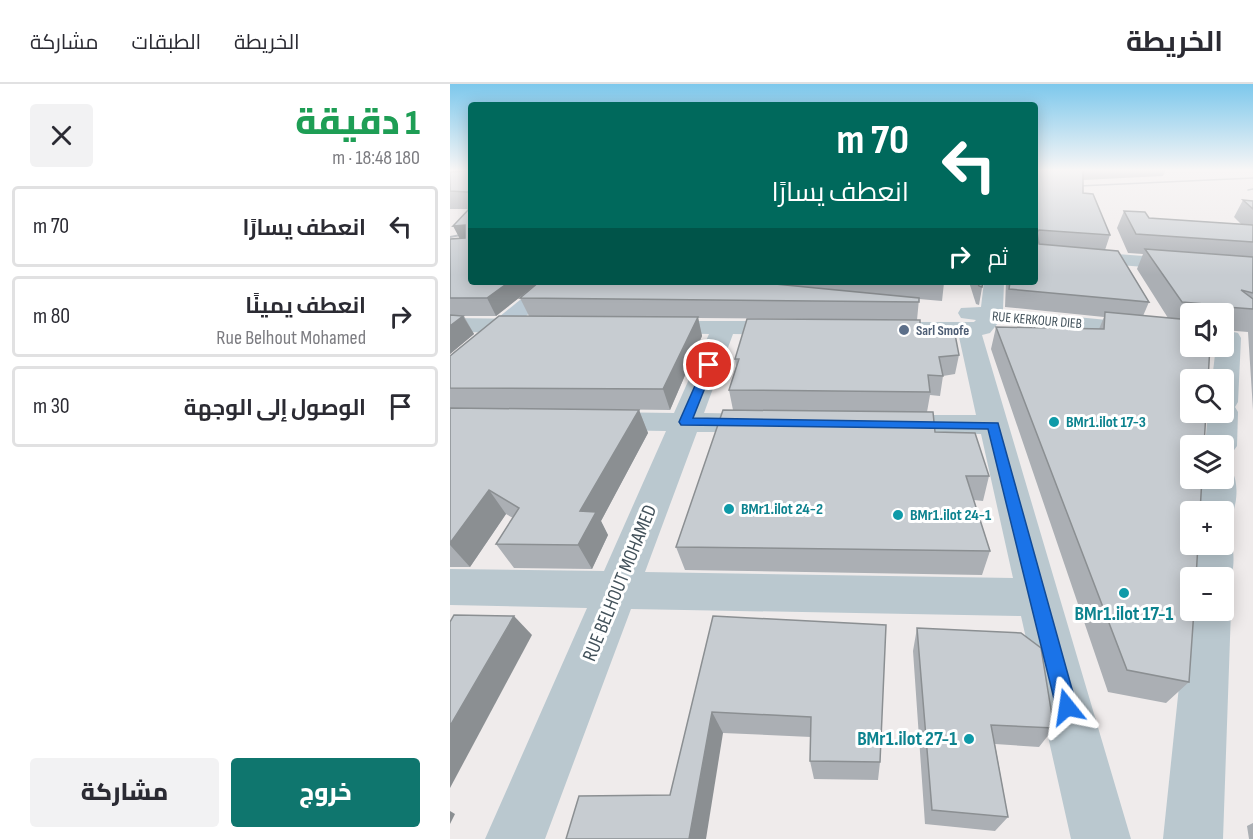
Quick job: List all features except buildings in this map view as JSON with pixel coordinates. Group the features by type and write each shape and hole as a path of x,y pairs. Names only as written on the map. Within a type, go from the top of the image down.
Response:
{"street":[{"path":"1111,238 1132,280"},
{"path":"1038,253 1253,270"},
{"path":"450,370 550,285"},
{"path":"993,285 980,323 994,425 1101,839"},
{"name":"RUE KERKOUR DIEB","path":"923,308 980,323 1180,334"},
{"path":"1150,311 1162,332"},
{"path":"887,329 980,323"},
{"path":"450,325 549,326"},
{"path":"631,326 818,328"},
{"name":"RUE BELHOUT MOHAMED","path":"515,839 724,327"},
{"path":"1230,369 1235,338"},
{"path":"568,420 792,423"},
{"path":"863,424 994,425"},
{"path":"450,587 1038,597"},
{"path":"1192,839 1208,621"}],"railway":[{"path":"450,237 468,234"}],"place":[{"name":"Sarl Smofe","path":"904,330"},
{"name":"BMr1.ilot 17-3","path":"1054,422"},
{"name":"BMr1.ilot 24-2","path":"729,509"},
{"name":"BMr1.ilot 24-1","path":"898,515"},
{"name":"BMr1.ilot 17-1","path":"1124,593"},
{"name":"BMr1.ilot 27-1","path":"969,739"}],"route":[{"path":"709,365 685,422 994,425 1067,707"}]}
